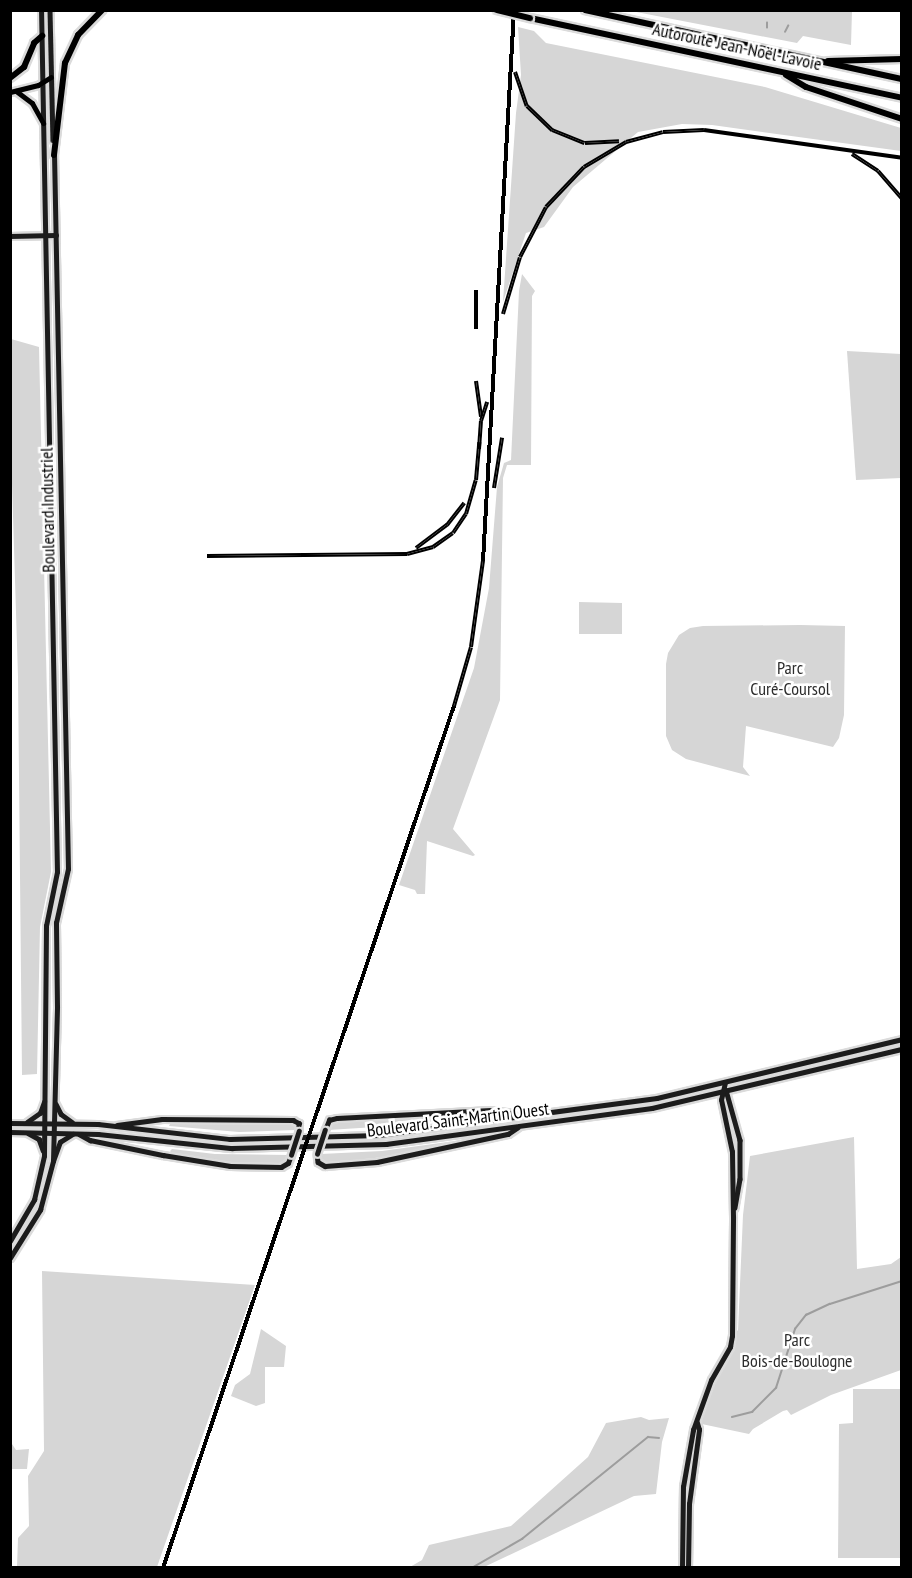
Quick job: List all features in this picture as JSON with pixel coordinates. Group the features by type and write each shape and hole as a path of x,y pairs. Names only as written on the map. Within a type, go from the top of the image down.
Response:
{"highway":[{"path":"54,155 65,63 78,35 102,10"},
{"name":"Autoroute Jean-Noël-Lavoie","path":"496,10 902,98"},
{"name":"Autoroute Jean-Noël-Lavoie","path":"585,10 902,79"},
{"path":"10,78 24,67 34,43 42,36"},
{"path":"816,61 902,59"},
{"path":"780,72 806,87 902,118"}],"main road":[{"path":"14,92 43,83 51,76"},
{"path":"14,92 32,103 44,123"}],"street":[{"name":"Boulevard Industriel","path":"10,1241 35,1196 44,1152 46,1132 46,926 57,869 41,10"},
{"name":"Boulevard Industriel","path":"50,10 68,869 56,923 57,1007 53,1161"},
{"path":"10,236 56,235"},
{"path":"47,1000 52,1009 57,1007"},
{"name":"Boulevard Saint-Martin Ouest","path":"10,1123 74,1123 230,1139 358,1137 657,1098 849,1050 902,1040"},
{"name":"Boulevard Saint-Martin Ouest","path":"10,1132 76,1133 243,1149 351,1146 647,1109 902,1049"},
{"path":"725,1082 725,1092 740,1140 740,1179 733,1217"},
{"path":"682,1568 683,1487 693,1430 711,1380 730,1347 732,1152 721,1100 725,1092"},
{"path":"25,1123 40,1113 46,1097"},
{"path":"55,1100 60,1113 74,1123"},
{"path":"518,1117 499,1111 333,1118 328,1121 317,1154 318,1162 323,1166 356,1164 462,1145 508,1134 519,1126"},
{"path":"10,1258 39,1212 60,1142 76,1133 90,1140 212,1164 273,1167 285,1165 299,1131 299,1123 294,1120 137,1120 114,1126"},
{"path":"166,1132 164,1126 167,1120"},
{"path":"26,1132 39,1139 44,1152"},
{"path":"168,1142 167,1151 170,1155"},
{"path":"688,1568 690,1494 699,1430 697,1423"}],"green space":[{"path":"631,11 852,11 851,45 803,36 797,43"},
{"path":"518,27 534,31 546,43 765,87 901,128 901,151 712,125 682,124 638,132 573,187 544,227 526,233 503,302 516,113 521,75"},
{"path":"522,274 535,291 532,296 531,465 507,465 503,478 500,700 453,829 475,855 427,841 425,894 417,894 415,890 399,885 474,668 489,588 497,487 504,463 511,460 519,291"},
{"path":"11,339 39,347 51,872 40,927 37,1074 22,1075 18,677 11,451"},
{"path":"847,351 901,354 901,478 856,480"},
{"path":"579,602 622,603 622,634 579,634"},
{"name":"Parc Curé-Coursol","path":"703,626 845,626 844,715 839,738 833,747 746,726 743,767 750,776 686,759 672,750 666,736 666,664 668,653 679,635 690,628"},
{"path":"451,1116 451,1119 392,1126 328,1130 331,1122 336,1121"},
{"path":"171,1122 292,1122 296,1126 295,1130 239,1132 169,1126"},
{"name":"Parc Bois-de-Boulogne","path":"854,1137 857,1269 891,1264 901,1257 901,1370 831,1395 791,1415 787,1410 783,1411 753,1429 749,1434 697,1423 704,1397 725,1357 732,1336 738,1330 743,1215 750,1156"},
{"path":"455,1141 384,1157 327,1163 320,1157 321,1154 382,1151"},
{"path":"172,1149 215,1154 287,1155 285,1161 279,1164 230,1163 172,1154 170,1151"},
{"path":"42,1271 255,1285 157,1567 17,1567 18,1538 29,1526 28,1476 44,1451"},
{"path":"261,1329 286,1346 284,1367 265,1367 265,1403 256,1406 231,1396 235,1385 250,1374"},
{"path":"853,1389 901,1389 901,1558 838,1558 839,1424 853,1423"},
{"path":"641,1417 649,1420 669,1418 662,1442 656,1494 634,1496 484,1567 410,1567 422,1560 429,1545 511,1526 588,1457 606,1423"},
{"path":"12,1444 16,1450 29,1449 27,1469 11,1469"}],"waterway":[{"path":"767,23 767,28"},
{"path":"785,32 788,26"},
{"path":"732,1417 752,1412 776,1388 795,1329 806,1315 830,1304 902,1281"},
{"path":"472,1568 522,1539 648,1437 659,1438"}],"railway":[{"path":"163,1568 454,706 471,647 483,561 514,10"},
{"path":"515,72 527,106 552,130 585,143 619,141"},
{"path":"503,314 520,257 546,207 584,167 626,142 663,132 704,130 902,158"},
{"path":"852,154 878,171 902,199"},
{"path":"476,290 476,329"},
{"path":"476,381 481,417"},
{"path":"479,449 481,421 487,402"},
{"path":"494,488 502,438"},
{"path":"207,556 407,554 433,547 453,533 466,514 476,480 479,442"},
{"path":"416,548 447,525 464,503"}]}
